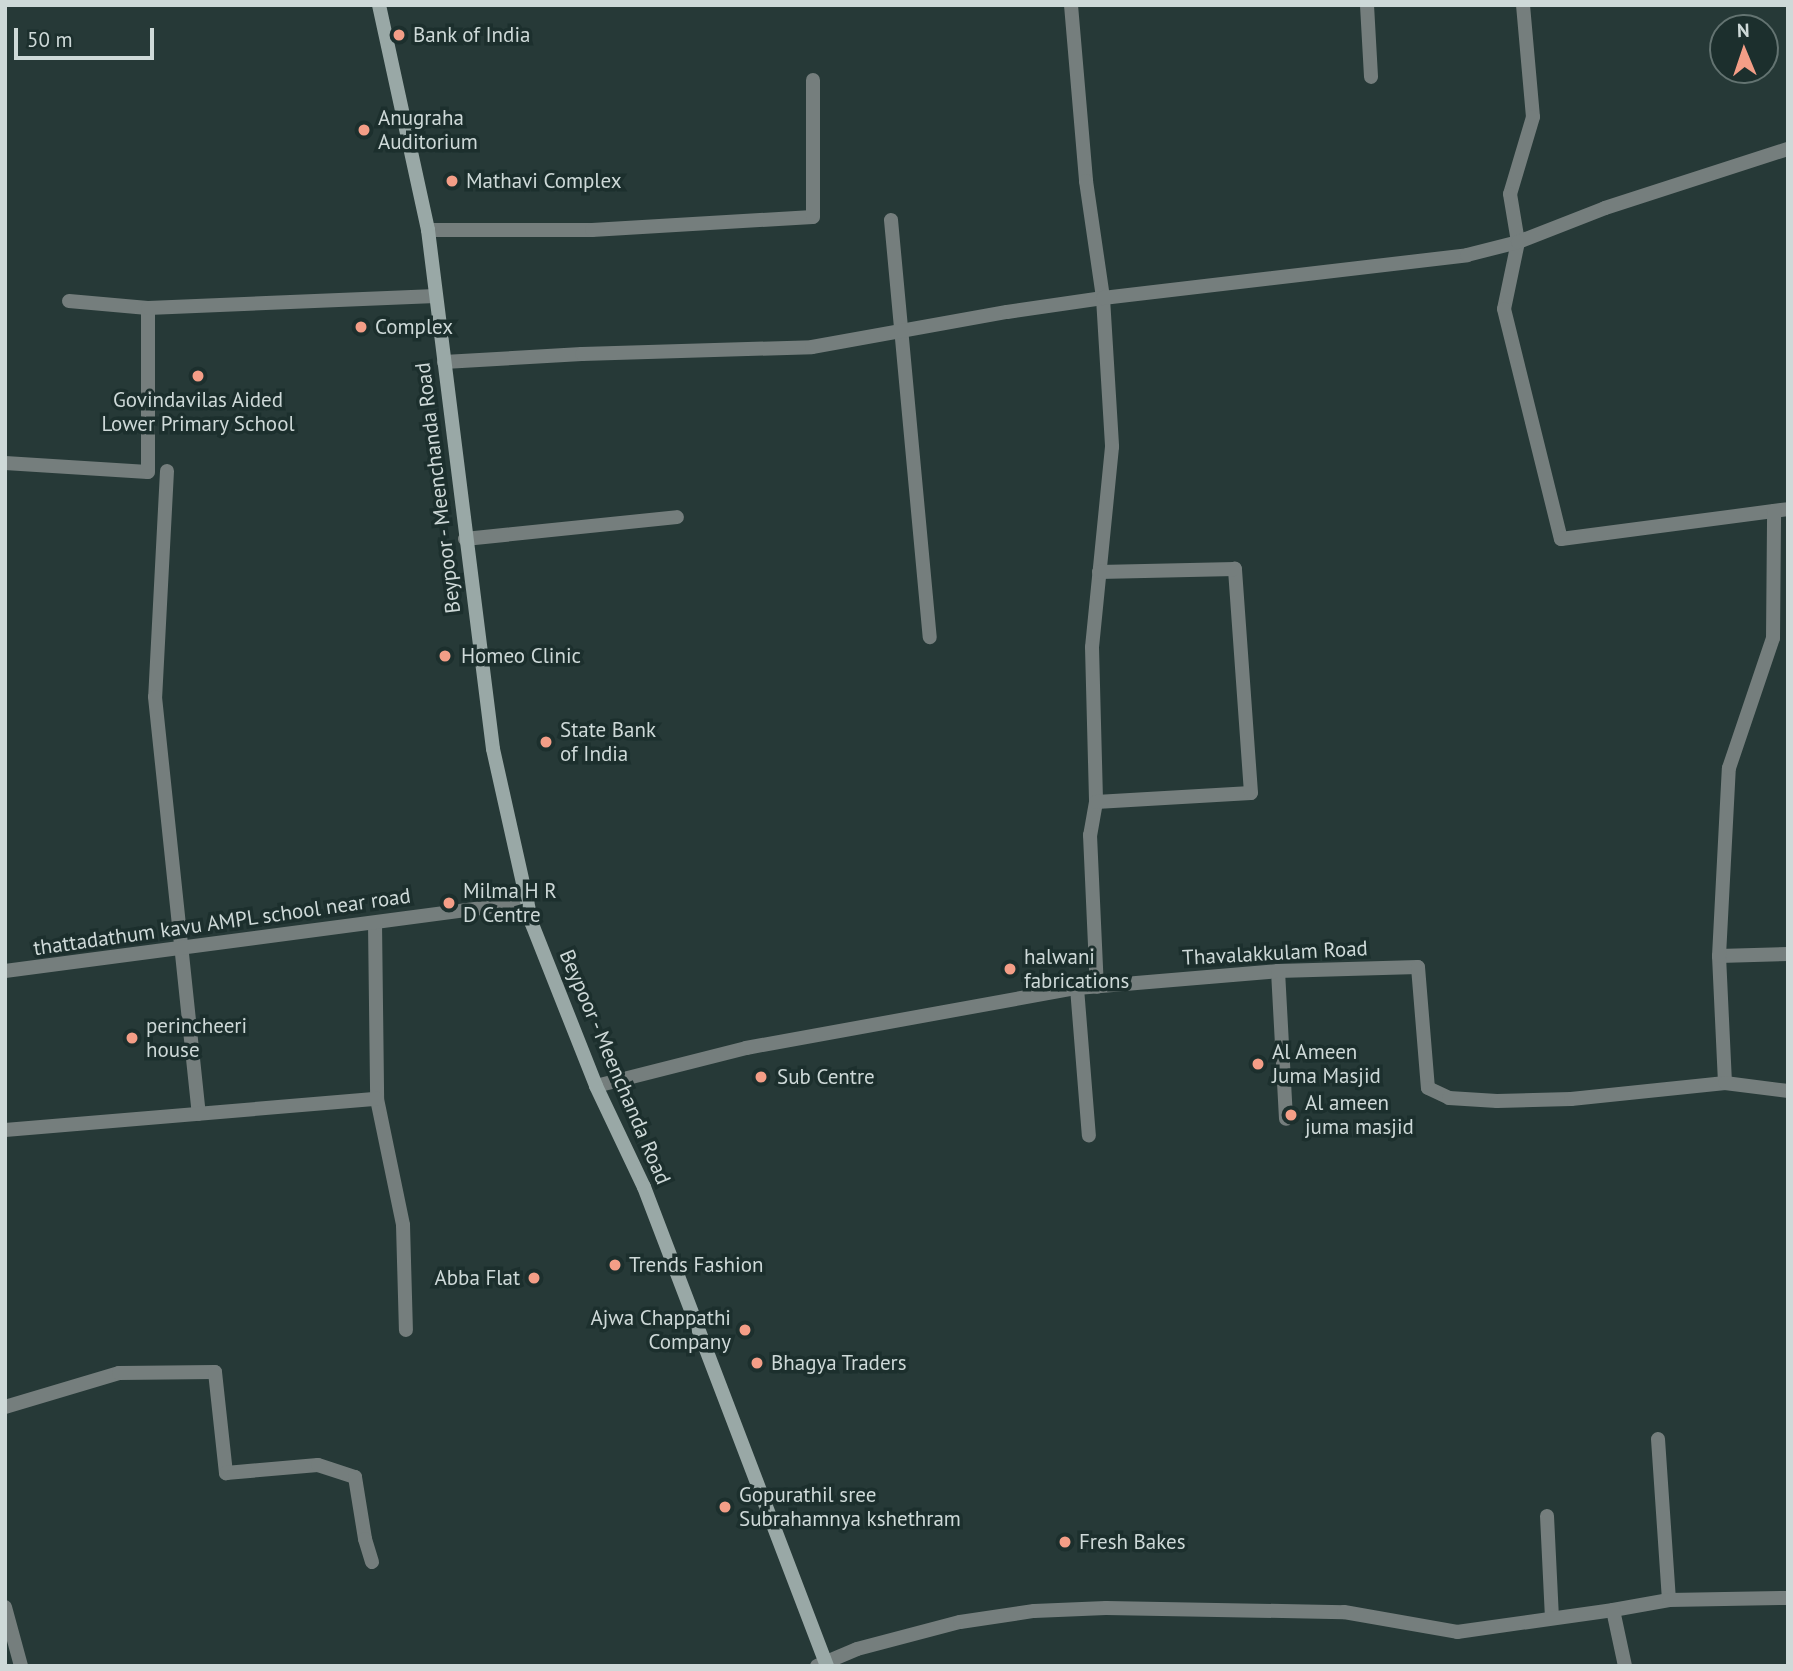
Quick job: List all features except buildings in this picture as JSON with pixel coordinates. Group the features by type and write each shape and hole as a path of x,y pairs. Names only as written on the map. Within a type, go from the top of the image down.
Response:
{"main road":[{"name":"Beypoor - Meenchanda Road","path":"379,5 428,230 492,749 532,924 596,1086 644,1187 823,1665"}],"street":[{"path":"1071,5 1086,181 1103,298 1112,447 1092,647 1096,802 1090,835 1097,987"},
{"path":"1367,5 1371,78"},
{"path":"1523,5 1533,117 1510,194 1518,242 1504,309 1561,539 1781,510 1773,638 1729,768 1719,956 1725,1083 1788,1091"},
{"path":"428,230 592,230 813,217 813,80"},
{"path":"444,362 582,354 812,347 1103,298 1467,255 1518,242 1605,208 1788,149"},
{"path":"891,220 930,637"},
{"path":"69,301 148,308 436,296"},
{"path":"5,463 148,472 148,308"},
{"path":"167,471 155,697 199,1114"},
{"path":"465,539 677,517"},
{"path":"1096,802 1251,793 1249,726 1235,569 1099,572"},
{"name":"thattadathum kavu AMPL school near road","path":"5,971 527,902"},
{"path":"374,923 377,1099 403,1225 406,1330"},
{"path":"1719,956 1788,954"},
{"name":"Thavalakkulam Road","path":"596,1086 746,1048 1077,988 1278,971 1418,967 1428,1088 1449,1098 1497,1101 1571,1099 1725,1083"},
{"path":"1278,971 1286,1119"},
{"path":"1077,988 1089,1136"},
{"path":"5,1130 377,1099"},
{"path":"5,1407 119,1373 215,1373 226,1474 318,1465 355,1477 365,1539 372,1562"},
{"path":"1658,1439 1669,1600"},
{"path":"1547,1516 1552,1618"},
{"path":"823,1665 857,1649 960,1622 1034,1611 1106,1608 1344,1612 1458,1632 1669,1600 1788,1598"},
{"path":"5,1607 21,1666"},
{"path":"1613,1610 1625,1666"}],"place":[{"name":"Bank of India","path":"399,35"},
{"name":"Anugraha Auditorium","path":"364,130"},
{"name":"Mathavi Complex","path":"452,181"},
{"name":"Complex","path":"361,327"},
{"name":"Govindavilas Aided Lower Primary School","path":"198,376"},
{"name":"Homeo Clinic","path":"445,656"},
{"name":"State Bank of India","path":"546,742"},
{"name":"Milma H R D Centre","path":"449,903"},
{"name":"halwani fabrications","path":"1010,969"},
{"name":"perincheeri house","path":"132,1038"},
{"name":"Al Ameen Juma Masjid","path":"1258,1064"},
{"name":"Sub Centre","path":"761,1077"},
{"name":"Al ameen juma masjid","path":"1291,1115"},
{"name":"Trends Fashion","path":"615,1265"},
{"name":"Abba Flat","path":"534,1278"},
{"name":"Ajwa Chappathi Company","path":"745,1330"},
{"name":"Bhagya Traders","path":"757,1363"},
{"name":"Gopurathil sree Subrahamnya kshethram","path":"725,1507"},
{"name":"Fresh Bakes","path":"1065,1542"}]}
